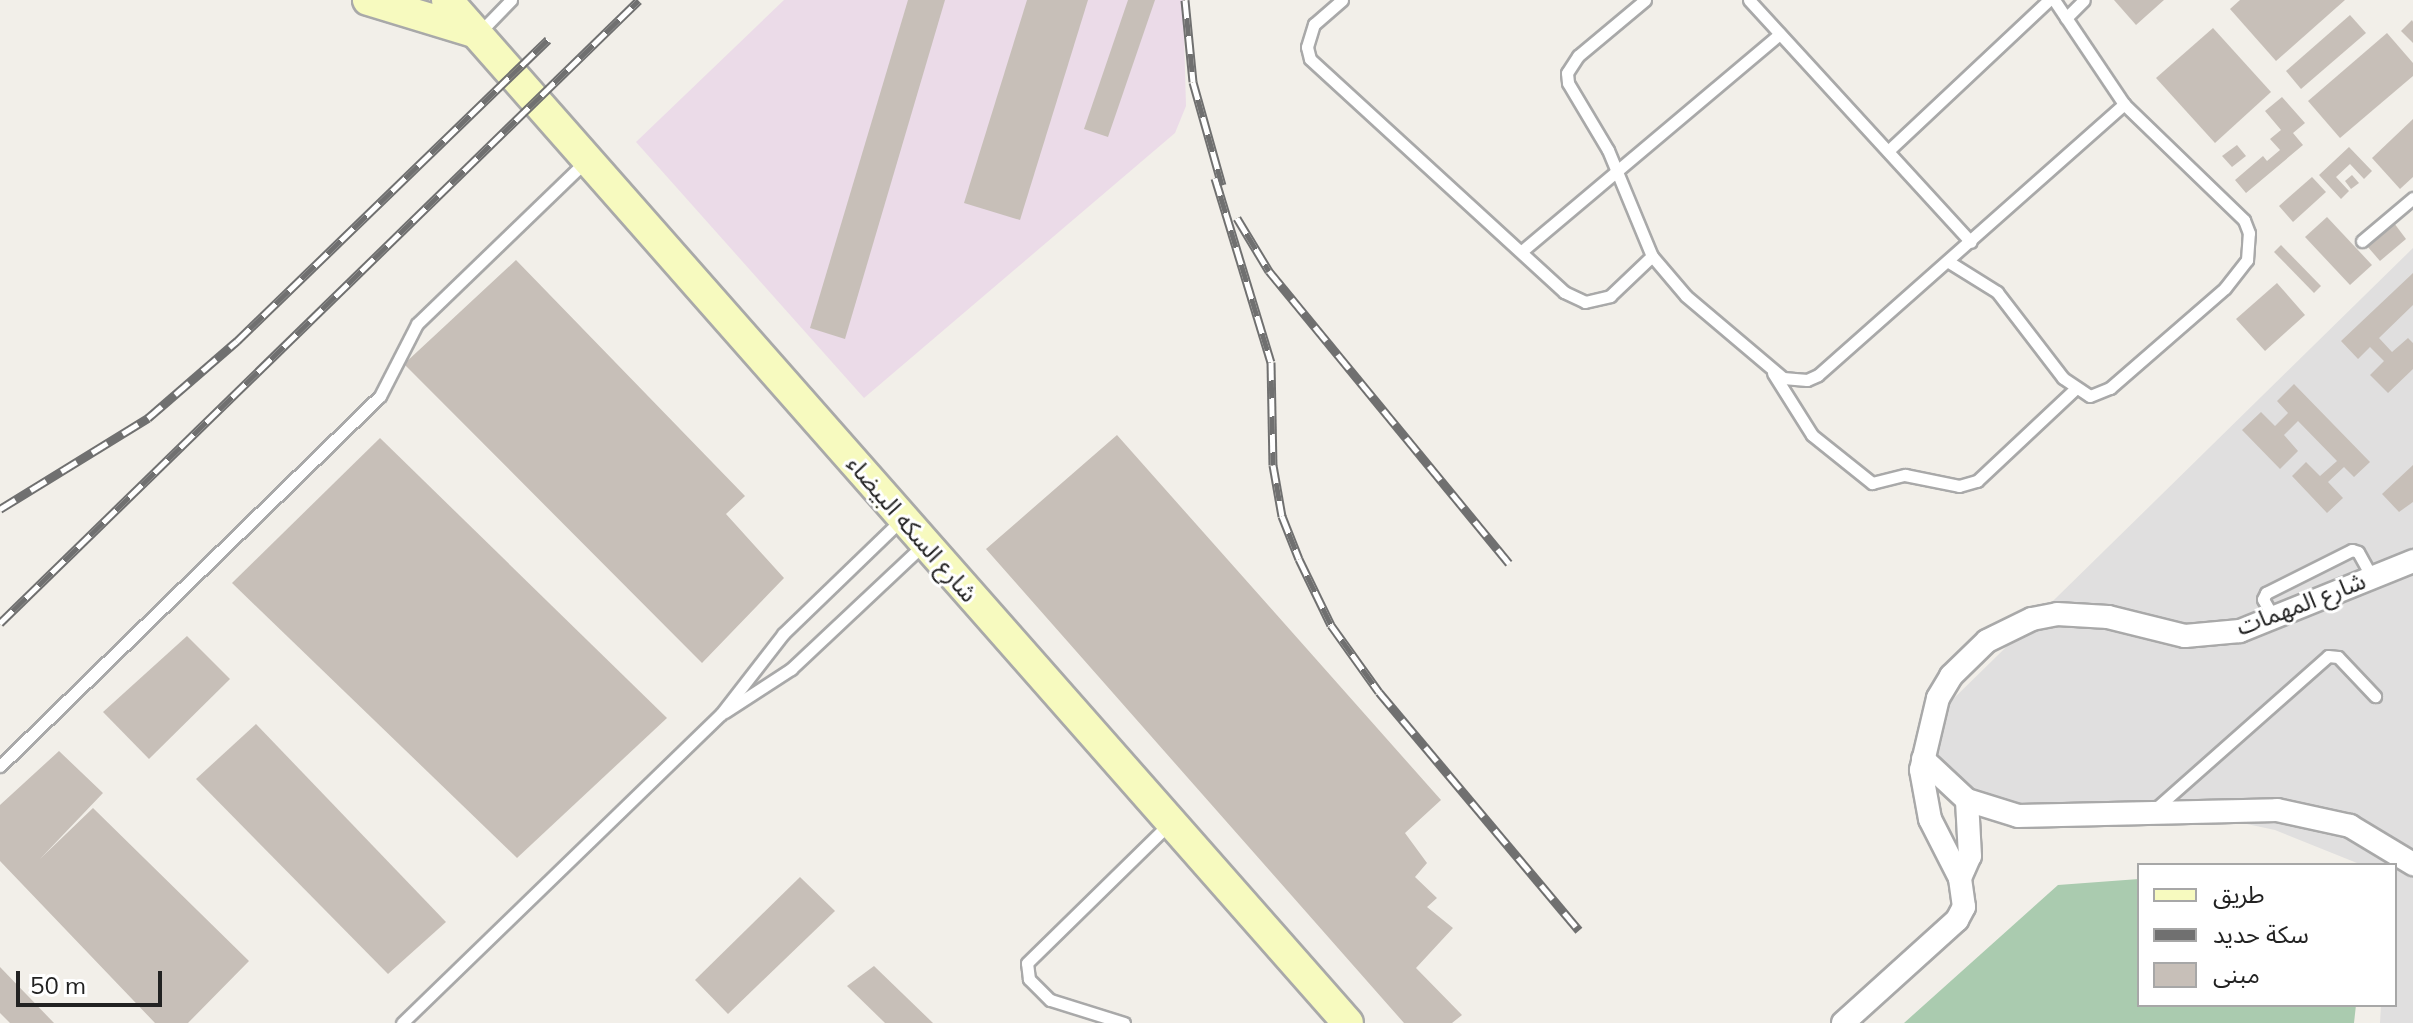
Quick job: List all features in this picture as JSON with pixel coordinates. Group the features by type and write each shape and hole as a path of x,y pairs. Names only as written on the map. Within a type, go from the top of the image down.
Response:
{"street":[{"path":"368,0 479,33"},
{"name":"شارع السكه البيضاء","path":"447,0 1348,1023"},
{"name":"شارع المهمات","path":"1843,1023 1957,920 1965,893 1930,819 1923,759 1929,722 1951,676 1987,641 2032,619 2083,614 2158,632 2213,635 2275,620 2413,561"},
{"path":"1923,759 1967,800 2018,816 2277,810 2314,815 2350,826 2413,864"},
{"path":"1960,878 1970,856 1967,800"}],"lane":[{"path":"479,33 511,0"},
{"path":"1342,0 1314,24 1307,47 1310,59 1564,292 1585,302 1610,296 1652,256"},
{"path":"1645,0 1578,56 1567,73 1617,170 1652,256 1686,296 1773,373 1812,435 1872,483 1905,475 1959,486 1977,481 2074,390"},
{"path":"1749,0 1971,242"},
{"path":"1888,151 2052,0 2124,104 2235,209 2249,233 2250,247 2225,288 2110,388 2090,396 2074,390 1997,292 1949,262"},
{"path":"2066,18 2084,0"},
{"path":"1522,251 1780,34"},
{"path":"1773,373 1795,381 1818,375 2124,104"},
{"path":"0,766 380,396 417,324 589,159"},
{"path":"2362,241 2413,198"},
{"path":"402,1023 721,714 783,634 903,518"},
{"path":"721,714 791,669 925,543"},
{"path":"2275,620 2263,599 2266,593 2352,550 2358,552 2372,577"},
{"path":"2150,813 2328,656 2338,657 2375,696"},
{"path":"1124,1023 1050,1000 1029,979 1027,963 1171,823"}],"shaded area":[{"path":"784,0 1183,0 1186,106 1175,133 864,398 636,142"},
{"path":"2413,248 2413,1023 2380,1023 2381,1007 2397,1007 2397,863 2357,863 2275,830 2214,817 2040,814 1978,798 1933,756 1942,711"}],"green space":[{"path":"2137,879 2137,1007 2356,1007 2354,1023 1904,1023 2058,885"}],"building":[{"path":"908,0 945,0 845,339 810,328"},
{"path":"1027,0 1088,0 1020,220 964,203"},
{"path":"1128,0 1155,0 1108,137 1084,129"},
{"path":"2114,0 2164,0 2136,25"},
{"path":"2240,0 2345,0 2276,61 2230,9"},
{"path":"2350,15 2366,33 2301,89 2286,71"},
{"path":"2413,22 2413,43 2401,31"},
{"path":"2213,28 2271,92 2215,143 2156,78"},
{"path":"2387,33 2413,63 2413,76 2340,138 2308,101"},
{"path":"2282,97 2305,123 2293,133 2303,145 2246,193 2235,180 2263,156 2267,161 2280,150 2270,139 2281,130 2265,111"},
{"path":"2413,119 2413,177 2400,189 2372,158"},
{"path":"2237,145 2246,156 2232,167 2222,156"},
{"path":"2349,147 2372,171 2364,179 2350,164 2336,177 2349,191 2341,199 2319,175"},
{"path":"2352,175 2359,183 2351,189 2345,181"},
{"path":"2312,177 2326,192 2293,222 2279,206"},
{"path":"2327,217 2372,265 2350,285 2305,237"},
{"path":"2394,223 2406,239 2380,261 2367,246"},
{"path":"2281,245 2321,286 2314,293 2274,252"},
{"path":"516,260 745,496 726,514 784,578 702,663 404,364"},
{"path":"2413,273 2413,305 2379,338 2392,352 2408,338 2413,343 2413,369 2388,393 2370,375 2384,361 2370,347 2358,359 2341,341"},
{"path":"2277,283 2305,315 2265,351 2236,319"},
{"path":"2294,384 2370,462 2354,477 2344,467 2328,482 2343,498 2327,513 2292,476 2306,462 2320,476 2337,461 2298,421 2284,435 2298,451 2280,469 2242,430 2261,412 2275,426 2288,413 2277,401"},
{"path":"1117,435 1441,800 1405,833 1427,863 1415,877 1437,898 1427,907 1453,928 1416,968 1462,1015 1452,1023 1404,1023 986,549"},
{"path":"380,438 667,718 517,858 232,583"},
{"path":"2413,465 2413,502 2399,512 2382,494"},
{"path":"187,636 230,679 149,759 103,712"},
{"path":"256,724 446,922 388,974 196,779"},
{"path":"59,751 103,793 40,859 93,808 249,961 188,1023 155,1023 0,861 0,805"},
{"path":"800,877 835,911 728,1014 695,980"},
{"path":"874,966 933,1023 885,1023 847,986"},
{"path":"0,967 54,1023 10,1023 0,1013"}],"railway":[{"path":"0,623 639,0"},
{"path":"1185,0 1193,82 1222,185"},
{"path":"0,509 148,418 237,341 548,40"},
{"path":"1215,178 1271,362 1273,465 1282,516 1299,559 1331,625 1379,692 1579,930"},
{"path":"1237,218 1269,271 1509,563"}]}
